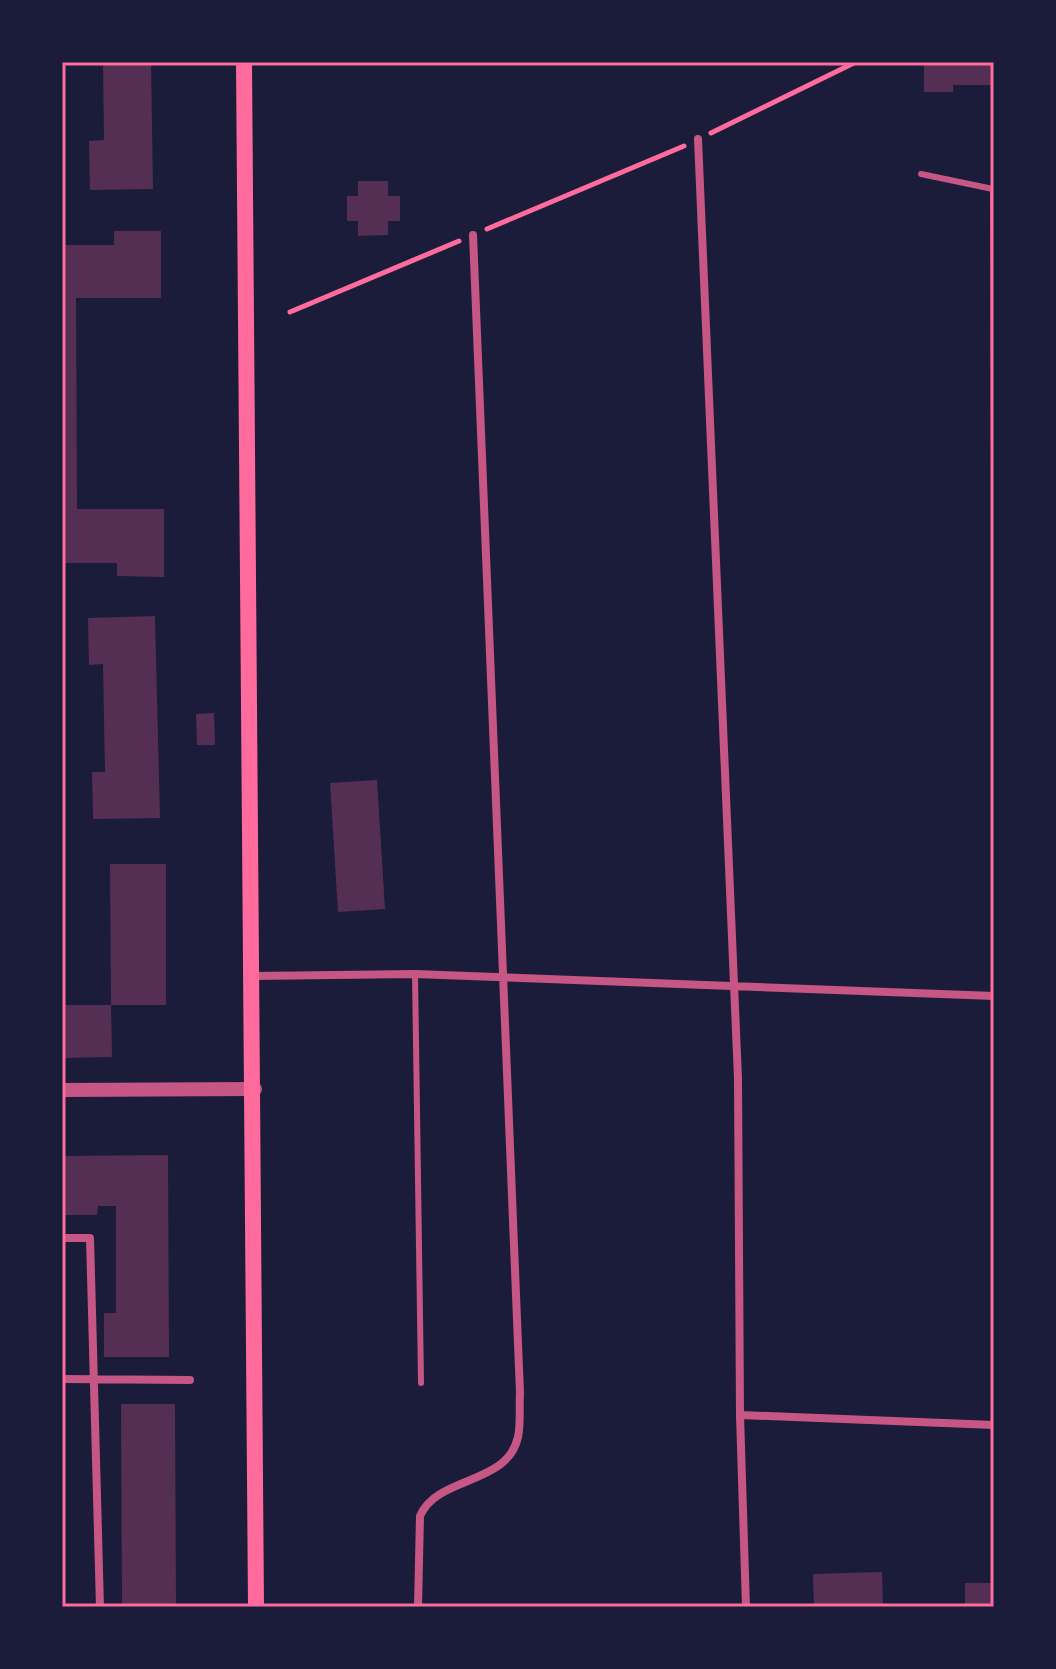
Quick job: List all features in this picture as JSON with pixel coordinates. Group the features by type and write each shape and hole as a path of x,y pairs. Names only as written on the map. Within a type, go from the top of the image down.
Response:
{"main road":[{"path":"244,62 251,976 255,1089 256,1607"}],"street":[{"path":"698,139 738,1078 740,1415 746,1607"},
{"path":"418,1607 420,1516 425,1505 490,1472 508,1457 518,1438 520,1393 473,235"},
{"path":"251,976 415,974 994,996"},
{"path":"62,1090 255,1089"},
{"path":"62,1238 90,1238 100,1607"},
{"path":"62,1379 190,1380"},
{"path":"740,1415 994,1425"}],"lane":[{"path":"921,174 993,189 994,475"},
{"path":"415,974 421,1383"}],"path":[{"path":"290,312 698,139 856,62"}],"building":[{"path":"103,62 151,62 153,189 90,190 89,141 104,140"},
{"path":"924,62 994,62 994,94 991,85 953,85 953,92 924,92"},
{"path":"358,181 388,181 388,196 400,196 400,221 388,221 388,235 358,236 358,221 347,221 347,196 358,196"},
{"path":"114,231 161,231 161,298 76,298 77,509 164,509 164,577 117,576 117,563 62,563 62,245 114,245"},
{"path":"155,616 160,818 93,819 92,772 105,772 103,664 89,665 88,618"},
{"path":"214,713 215,745 197,745 196,714"},
{"path":"377,780 385,909 338,912 330,783"},
{"path":"110,864 166,864 166,1005 111,1005"},
{"path":"62,1005 111,1005 112,1057 62,1058"},
{"path":"168,1155 169,1357 104,1357 104,1313 116,1313 116,1206 98,1206 97,1215 62,1215 62,1156"},
{"path":"121,1404 175,1404 176,1607 122,1607"},
{"path":"882,1572 883,1607 814,1607 813,1574"},
{"path":"965,1583 994,1583 994,1607 965,1607"}]}
